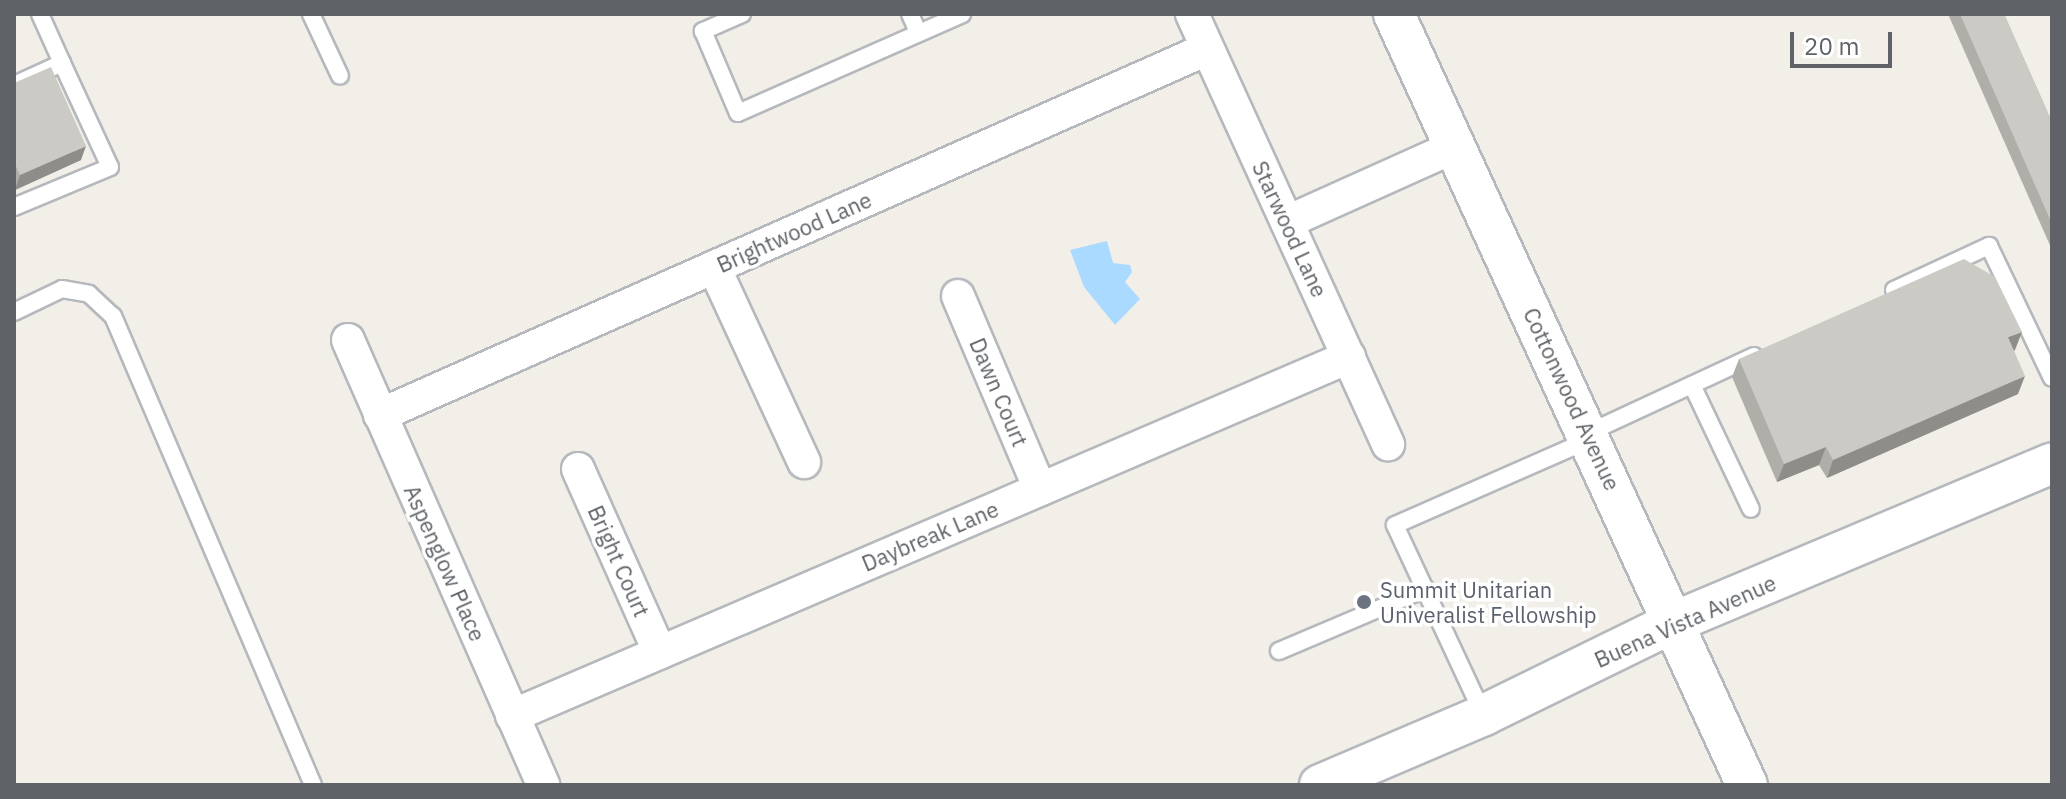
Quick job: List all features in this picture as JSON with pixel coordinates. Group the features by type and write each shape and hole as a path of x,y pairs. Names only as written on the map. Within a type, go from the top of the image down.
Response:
{"street":[{"name":"Starwood Lane","path":"1192,14 1388,444"},
{"name":"Cottonwood Avenue","path":"1394,14 1590,436 1747,785"},
{"name":"Brightwood Lane","path":"380,415 1207,49"},
{"path":"1287,222 1454,147"},
{"path":"714,267 804,462"},
{"name":"Dawn Court","path":"958,296 1040,489"},
{"name":"Aspenglow Place","path":"348,340 543,785"},
{"name":"Daybreak Lane","path":"512,716 1349,357"},
{"name":"Buena Vista Avenue","path":"1320,785 1484,715 1672,623 2052,463"},
{"name":"Bright Court","path":"578,469 660,653"}],"lane":[{"path":"14,207 110,167 40,14"},
{"path":"311,14 340,76"},
{"path":"742,14 703,31 738,113 962,14"},
{"path":"910,14 918,32"},
{"path":"14,85 62,63"},
{"path":"1876,299 1989,246 2052,378"},
{"path":"14,312 62,289 89,294 113,316 313,785"},
{"path":"1484,715 1395,525 1590,436 1777,345"},
{"path":"1692,385 1751,509"},
{"path":"1279,651 1425,589"}],"water":[{"path":"1107,241 1113,263 1130,265 1132,272 1125,282 1140,299 1115,325 1084,287 1070,250"}],"building":[{"path":"1960,14 2004,14 2052,122 2052,224"},
{"path":"51,67 86,146 20,175 14,162 14,83"},
{"path":"1964,259 1995,277 2022,332 2008,337 2025,376 1833,460 1826,447 1784,464 1739,359"}],"place":[{"name":"Summit Unitarian Univeralist Fellowship","path":"1364,602"}]}
